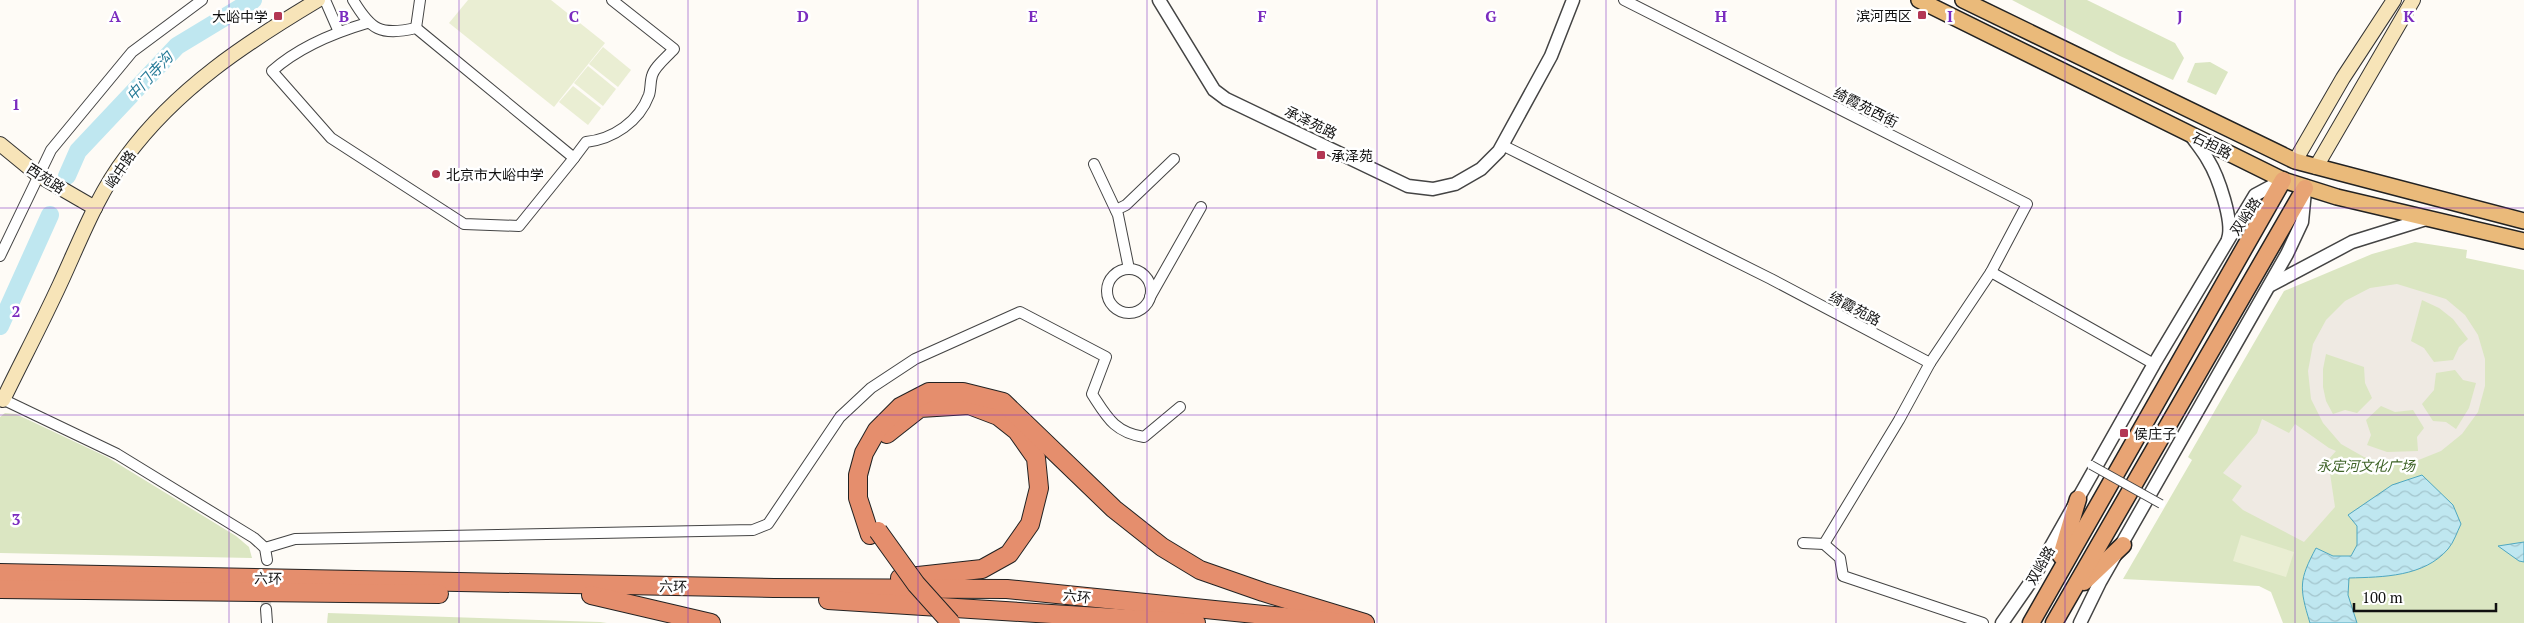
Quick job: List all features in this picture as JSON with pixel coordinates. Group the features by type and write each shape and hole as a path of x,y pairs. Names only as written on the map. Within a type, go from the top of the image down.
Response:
{"highway":[{"name":"双峪路","path":"2031,623 2283,180"},
{"path":"2054,623 2305,188"},
{"path":"937,623 908,591 874,533 858,498 858,475 864,453 877,430 900,407 929,392 963,392 1003,402 1114,509 1162,548 1200,570 1263,592 1365,623"},
{"path":"774,588 952,574 982,569 1009,554 1030,524 1039,488 1036,458 1017,431 998,416 969,405 920,408 888,432 874,457 868,480 874,533 916,584 951,623"},
{"path":"2052,585 2078,499"},
{"path":"2071,594 2123,545"},
{"name":"六环","path":"0,573 774,588 1007,589 1344,623"},
{"name":"六环","path":"0,589 591,595 842,600 1196,623"},
{"path":"591,595 711,623"}],"main road":[{"name":"峪中路","path":"1,400 49,309 95,208 126,156 178,98 216,66 318,0"},
{"name":"石担路","path":"1919,0 2283,180 2305,188 2426,220 2524,241"},
{"name":"石担路","path":"1963,0 2295,161 2524,221"},
{"path":"2283,180 2343,78 2394,0"},
{"path":"2305,188 2413,0"},
{"name":"西苑路","path":"0,144 38,175 95,208"}],"street":[{"path":"0,256 51,150 132,52 202,0"},
{"path":"325,0 339,32"},
{"path":"353,0 367,23 388,32 416,28 574,158"},
{"path":"416,28 420,0"},
{"path":"367,23 339,32 309,45 272,71 331,138 464,224 519,226 586,142 608,138 627,126 650,94 652,75 674,49 612,0"},
{"name":"承泽苑路","path":"1159,0 1214,90 1226,99 1408,186 1433,189 1455,184 1481,170 1502,145 1551,56 1573,0"},
{"name":"绮霞苑西街","path":"1624,0 2027,204 1991,272"},
{"path":"2190,134 2209,162 2222,194 2230,232 2226,244"},
{"name":"绮霞苑路","path":"1502,145 1771,279 1930,363"},
{"path":"1116,210 1126,205 1174,158"},
{"path":"1094,164 1116,210 1129,270"},
{"name":"双峪路","path":"2002,623 2032,580 2154,364 2255,195 2283,180"},
{"path":"2080,623 2100,582 2271,285 2302,222 2305,188"},
{"path":"1148,300 1150,293 1147,280 1142,274 1129,270 1115,274 1110,279 1107,293 1113,306 1126,313 1139,310 1148,300 1201,207"},
{"path":"2271,285 2352,242 2426,220"},
{"path":"1824,544 1930,363 1991,272 2154,364"},
{"path":"265,548 295,539 752,530 768,524 840,417 871,388 915,359 1020,312 1106,357 1092,394 1110,421 1126,434 1144,437 1180,407"},
{"path":"1,400 117,454 254,538 265,548 267,560"},
{"path":"2091,465 2161,504"},
{"path":"1803,543 1824,544 1840,558 1843,576 1983,623"},
{"path":"266,609 267,623"}],"green space":[{"path":"468,0 551,0 605,43 554,107 449,23"},
{"path":"2012,0 2087,0 2175,43 2184,58 2173,80 2120,56"},
{"path":"603,47 631,70 618,87 589,64"},
{"path":"2210,62 2228,72 2216,95 2187,82 2195,63"},
{"path":"588,66 616,89 603,106 574,83"},
{"path":"573,86 601,108 588,125 559,102"},
{"name":"永定河文化广场","path":"2415,242 2467,250 2466,258 2524,270 2524,623 2283,623 2271,592 2259,586 2123,579 2192,460 2188,457 2284,291 2372,254"},
{"path":"5,413 16,414 107,457 236,536 249,547 252,558 0,553 0,417"},
{"path":"2241,535 2294,552 2286,577 2233,561"},
{"path":"328,613 600,622 607,623 327,623"}],"shaded area":[{"path":"2397,284 2446,299 2465,315 2478,335 2485,359 2485,386 2478,412 2462,434 2441,451 2416,461 2390,463 2364,457 2341,444 2323,423 2311,399 2308,371 2313,344 2326,320 2345,301 2370,288","holes":["2422,300 2439,308 2453,319 2468,339 2459,347 2453,360 2434,362 2424,348 2411,341","2326,354 2364,367 2365,383 2372,398 2357,413 2345,410 2333,414 2326,401 2323,387 2323,369","2455,370 2463,380 2476,383 2469,408 2456,429 2446,422 2433,421 2422,404 2434,390 2436,373","2381,406 2395,412 2413,410 2424,428 2417,437 2418,451 2387,452 2367,445 2371,435 2366,420"]},
{"path":"2262,419 2289,433 2295,424 2336,451 2328,460 2335,507 2304,542 2243,510 2232,500 2242,486 2223,473 2257,433"}],"water":[{"path":"2422,475 2453,505 2461,524 2448,549 2427,565 2402,574 2349,578 2348,595 2357,623 2310,623 2302,584 2306,568 2316,548 2333,556 2351,556 2357,545 2357,526 2348,515 2392,485"},
{"path":"2524,542 2524,562 2519,561 2498,546"}],"waterway":[{"name":"中门寺沟","path":"67,176 78,151 177,46 253,0"},
{"name":"中门寺沟","path":"0,326 50,215"}],"tunnel":[{"path":"266,609 267,560"}],"place":[{"name":"滨河西区","path":"1922,15"},
{"name":"大峪中学","path":"278,16"},
{"name":"承泽苑","path":"1321,155"},
{"name":"北京市大峪中学","path":"436,174"},
{"name":"侯庄子","path":"2124,433"}]}
